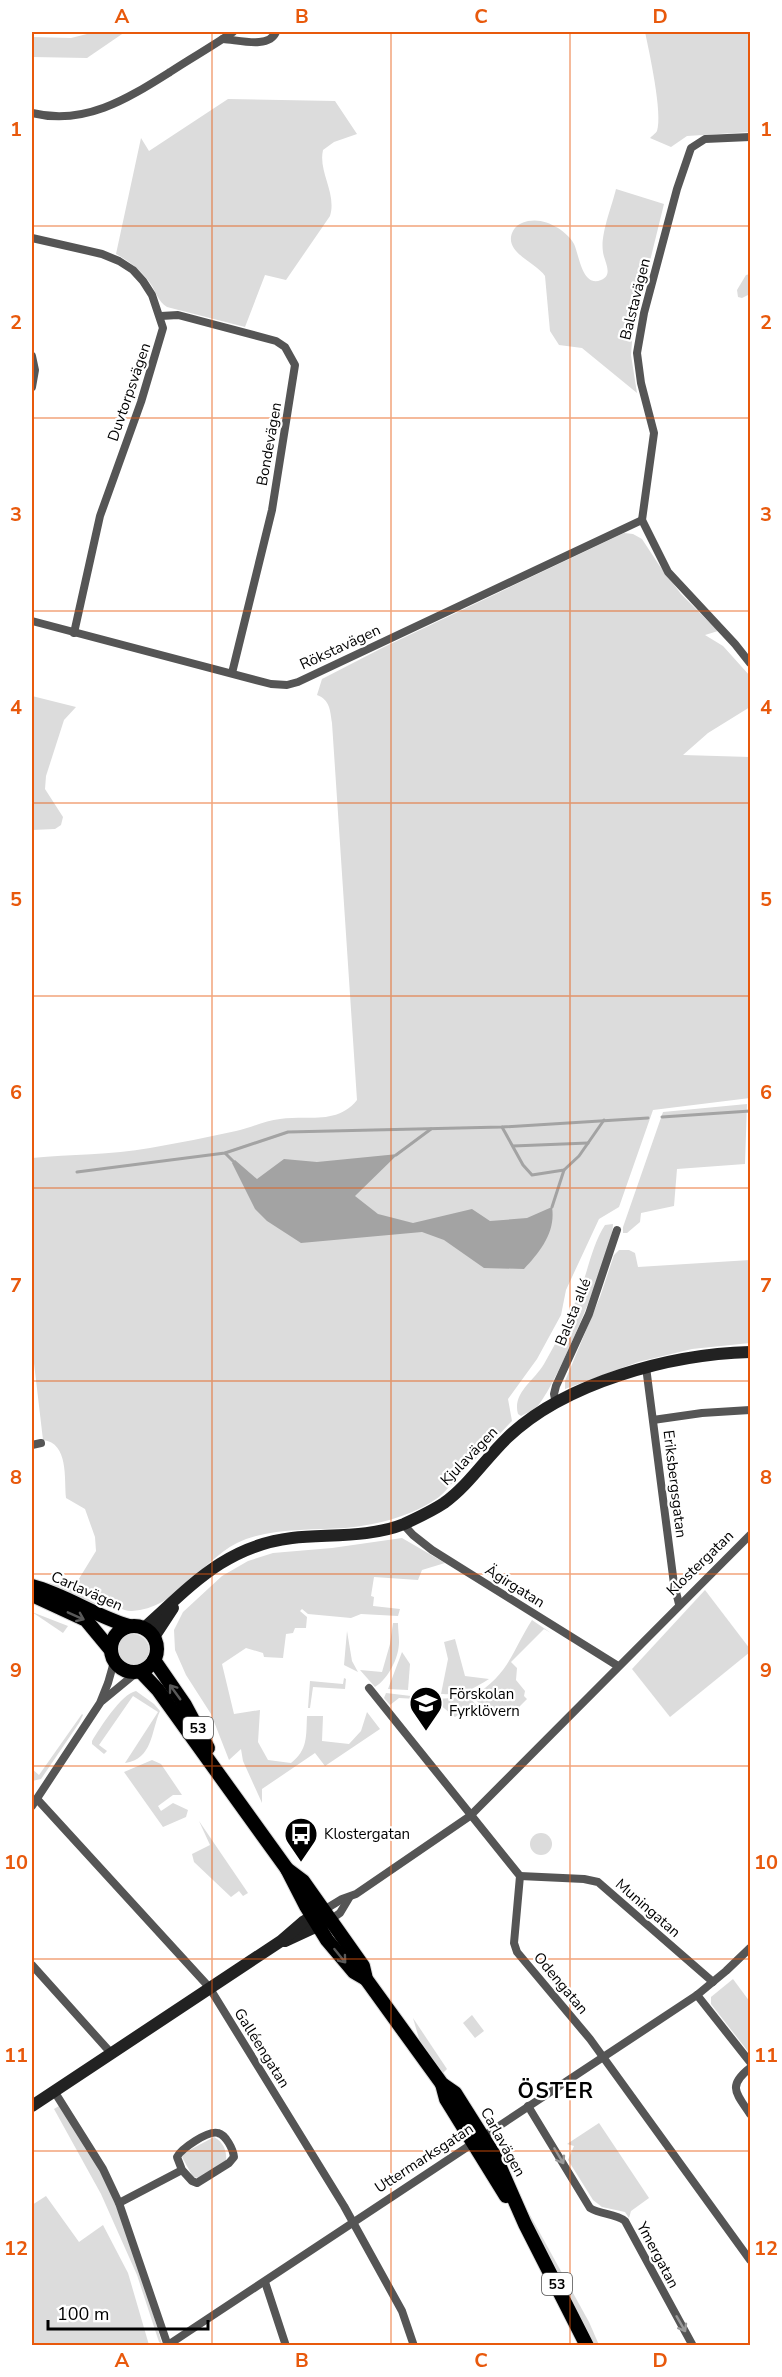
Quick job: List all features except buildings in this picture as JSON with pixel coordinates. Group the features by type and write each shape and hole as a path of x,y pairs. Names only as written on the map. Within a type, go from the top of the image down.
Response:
{"main road":[{"name":"Carlavägen","path":"32,1586 65,1596 108,1620 129,1626"},
{"name":"Carlavägen","path":"32,1595 86,1620 112,1655"},
{"path":"112,1655 113,1638 118,1632 129,1626 149,1632 157,1649 154,1660 139,1672"},
{"name":"53","path":"112,1655 123,1670 139,1672"},
{"name":"Carlavägen","path":"154,1660 185,1705 235,1798"},
{"name":"Carlavägen","path":"139,1672 158,1690 287,1869 303,1881 321,1918 363,1966 366,1979 409,2035 442,2084 455,2093 478,2139 496,2158 525,2224 587,2346"}],"street":[{"path":"32,113 48,117 70,117 104,109 142,89 233,32"},
{"path":"222,39 264,42 272,39 276,32"},
{"name":"Balstavägen","path":"642,520 654,433 636,353 644,313 677,189 691,148 697,142 705,139 750,137"},
{"path":"32,238 102,254 119,261 133,270 143,281 161,316"},
{"name":"Bondevägen","path":"161,316 178,315 276,341 285,346 295,365 272,510 232,673"},
{"name":"Duvtorpsvägen","path":"74,633 100,516 162,336 161,316"},
{"path":"32,356 35,370 32,387"},
{"path":"642,520 668,572 750,663"},
{"name":"Rökstavägen","path":"32,621 271,684 287,685 298,682 642,520"},
{"name":"Balsta allé","path":"555,1404 556,1386 589,1314 617,1230"},
{"name":"Kjulavägen","path":"149,1632 180,1597 217,1565 244,1550 292,1538 346,1535 403,1524 444,1503 508,1437 555,1404 614,1377 646,1366 703,1356 750,1352"},
{"name":"Eriksbergsgatan","path":"646,1366 674,1584 679,1604"},
{"path":"653,1420 702,1413 750,1410"},
{"name":"Ägirgatan","path":"403,1524 432,1550 618,1666"},
{"path":"747,1538 750,1549"},
{"name":"Klostergatan","path":"32,2106 281,1941 291,1939 321,1918 340,1913 349,1898 470,1816 747,1538"},
{"path":"34,1802 100,1703 108,1683 112,1655"},
{"path":"100,1703 139,1672"},
{"path":"369,1688 520,1876"},
{"name":"Galléengatan","path":"34,1802 209,1987 352,2222 402,2311 414,2346"},
{"name":"Muningatan","path":"520,1876 584,1879 598,1882 712,1982"},
{"name":"Odengatan","path":"520,1876 514,1943 517,1952 602,2057 750,2260"},
{"name":"Uttermarksgatan","path":"168,2345 697,1995 750,1948"},
{"path":"32,1965 111,2053"},
{"path":"697,1995 750,2062"},
{"path":"750,2068 739,2077 735,2086 736,2095 750,2114"},
{"path":"54,2091 103,2169 119,2203 168,2345"},
{"name":"Ymergatan","path":"528,2106 590,2208 599,2213 620,2216 625,2221 693,2346"},
{"path":"210,2133 219,2133 224,2136 234,2152 234,2157 229,2163 197,2183 182,2170 177,2157 180,2151 210,2133"},
{"path":"119,2203 182,2170"},
{"path":"265,2282 286,2346"}],"shaded area":[{"path":"95,32 125,32 87,58 32,57 32,37 71,38"},
{"path":"645,32 750,32 750,132 687,136 671,147 650,138 657,131 658,111"},
{"path":"228,99 335,101 357,134 334,142 323,150 323,166 332,207 330,216 286,280 265,275 245,327 167,307 161,302 143,274 116,254 141,138 149,151"},
{"path":"616,189 664,204 633,330 631,355 637,393 582,348 559,345 550,331 545,276 516,251 511,238 517,226 528,221 536,220 551,224 563,231 573,242 585,275 595,281 601,280 605,278 608,271 603,252 603,237"},
{"path":"750,274 750,294 742,298 738,297 737,290 746,275"},
{"path":"624,533 633,534 642,539 681,594 718,631 705,635 723,646 750,676 750,707 708,733 683,755 750,757 750,1098 653,1110 619,1207 599,1219 566,1290 561,1315 537,1359 508,1399 512,1421 439,1497 406,1514 369,1525 276,1532 249,1538 224,1551 175,1594 162,1602 132,1611 119,1608 77,1582 96,1551 95,1537 85,1509 66,1498 64,1463 61,1455 51,1443 43,1440 32,1346 32,1158 135,1150 236,1131 275,1120 331,1116 349,1108 357,1100 332,723 327,703 317,695 322,679 384,647"},
{"path":"32,696 76,707 64,720 46,776 45,789 63,817 61,825 55,829 32,830"},
{"path":"747,1104 745,1164 677,1169 674,1206 641,1213 640,1222 627,1233 623,1233 623,1227 663,1112"},
{"path":"398,1154 355,1196 378,1214 413,1223 472,1209 490,1221 527,1218 552,1207 552,1225 541,1249 524,1269 484,1268 444,1240 422,1232 301,1243 267,1221 255,1209 232,1163 235,1160 257,1179 284,1159 317,1162"},
{"path":"613,1224 611,1239 595,1287 559,1370 538,1405 521,1416 518,1414 517,1407 521,1393 544,1364 567,1321 579,1294 593,1250 605,1225"},
{"path":"619,1250 629,1250 635,1253 638,1267 750,1260 750,1343 692,1349 638,1362 565,1389 565,1381 600,1297 614,1255"},
{"path":"402,1538 445,1563 422,1570 418,1580 374,1577 371,1596 374,1597 373,1606 400,1609 398,1616 361,1614 351,1618 308,1614 302,1609 300,1611 307,1617 306,1628 295,1628 293,1633 286,1634 283,1658 264,1657 263,1653 246,1648 222,1664 234,1714 260,1710 258,1742 268,1760 291,1763 297,1758 305,1742 307,1716 323,1716 322,1741 349,1744 361,1731 367,1712 380,1729 325,1766 315,1753 262,1789 262,1803 243,1761 241,1749 229,1760 211,1714 186,1675 175,1650 174,1630 183,1612 222,1576 248,1561 273,1553 332,1548"},
{"path":"32,1579 70,1588 108,1611 32,1584"},
{"path":"705,1590 750,1652 670,1717 632,1669"},
{"path":"32,1612 68,1626 63,1633"},
{"path":"532,1620 551,1633 544,1629 511,1662 517,1668 516,1680 525,1691 524,1696 527,1699 513,1713 506,1706 489,1713 472,1696 484,1689 502,1672"},
{"path":"393,1623 398,1623 397,1655 388,1673 375,1687 360,1670 382,1672"},
{"path":"347,1631 352,1661 358,1672 344,1665"},
{"path":"133,1634 144,1639 149,1650 144,1661 133,1666 122,1661 117,1650 122,1639"},
{"path":"455,1639 465,1676 489,1679 466,1691 441,1694 448,1659 444,1642"},
{"path":"402,1652 410,1664 408,1690 388,1689"},
{"path":"344,1678 346,1679 345,1689 313,1687 310,1708 308,1708 310,1681 343,1684"},
{"path":"136,1691 160,1711 146,1750 141,1756 125,1763 158,1712 133,1696 99,1745 107,1751 104,1754 92,1744 92,1741 105,1720 124,1698"},
{"path":"386,1693 436,1699 469,1697 484,1714 482,1717 468,1717 462,1712 455,1717 434,1700 399,1698 390,1705 384,1698"},
{"path":"82,1714 79,1723 41,1779 32,1781 32,1769 39,1775"},
{"path":"152,1760 161,1764 182,1795 173,1795 158,1806 161,1811 173,1803 188,1810 186,1817 163,1827 124,1772"},
{"path":"199,1821 248,1893 243,1896 239,1891 231,1897 194,1862 192,1854 210,1845"},
{"path":"541,1833 549,1836 552,1844 549,1852 541,1855 533,1852 530,1844 533,1836"},
{"path":"733,1979 750,2002 750,2054 711,2004 711,1997"},
{"path":"472,2015 484,2031 475,2038 463,2023"},
{"path":"413,2018 447,2069 443,2073 420,2042"},
{"path":"59,2106 91,2156 111,2193 135,2257 162,2344 159,2342 137,2275 101,2194 54,2109"},
{"path":"599,2123 649,2198 631,2211 629,2218 625,2212 602,2207 593,2200 568,2160 574,2146 567,2144"},
{"path":"214,2137 224,2147 226,2161 199,2178 193,2177 182,2157 186,2152"},
{"path":"46,2196 79,2242 103,2225 128,2273 149,2345 32,2345 32,2205"},
{"path":"525,2206 589,2322 599,2345 593,2345 531,2226"}],"waterway":[{"path":"662,1117 750,1111"},
{"path":"77,1172 225,1153 288,1132 502,1127 648,1118"},
{"path":"502,1127 523,1165 532,1175 564,1170 579,1156 604,1120"},
{"path":"396,1155 431,1129"},
{"path":"513,1146 588,1143"},
{"path":"225,1153 236,1164"},
{"path":"552,1207 564,1170"}],"place":[{"name":"Förskolan Fyrklövern","path":"426,1732"},
{"name":"Klostergatan","path":"301,1863"}],"district":[{"name":"ÖSTER","path":"556,2091"}]}
